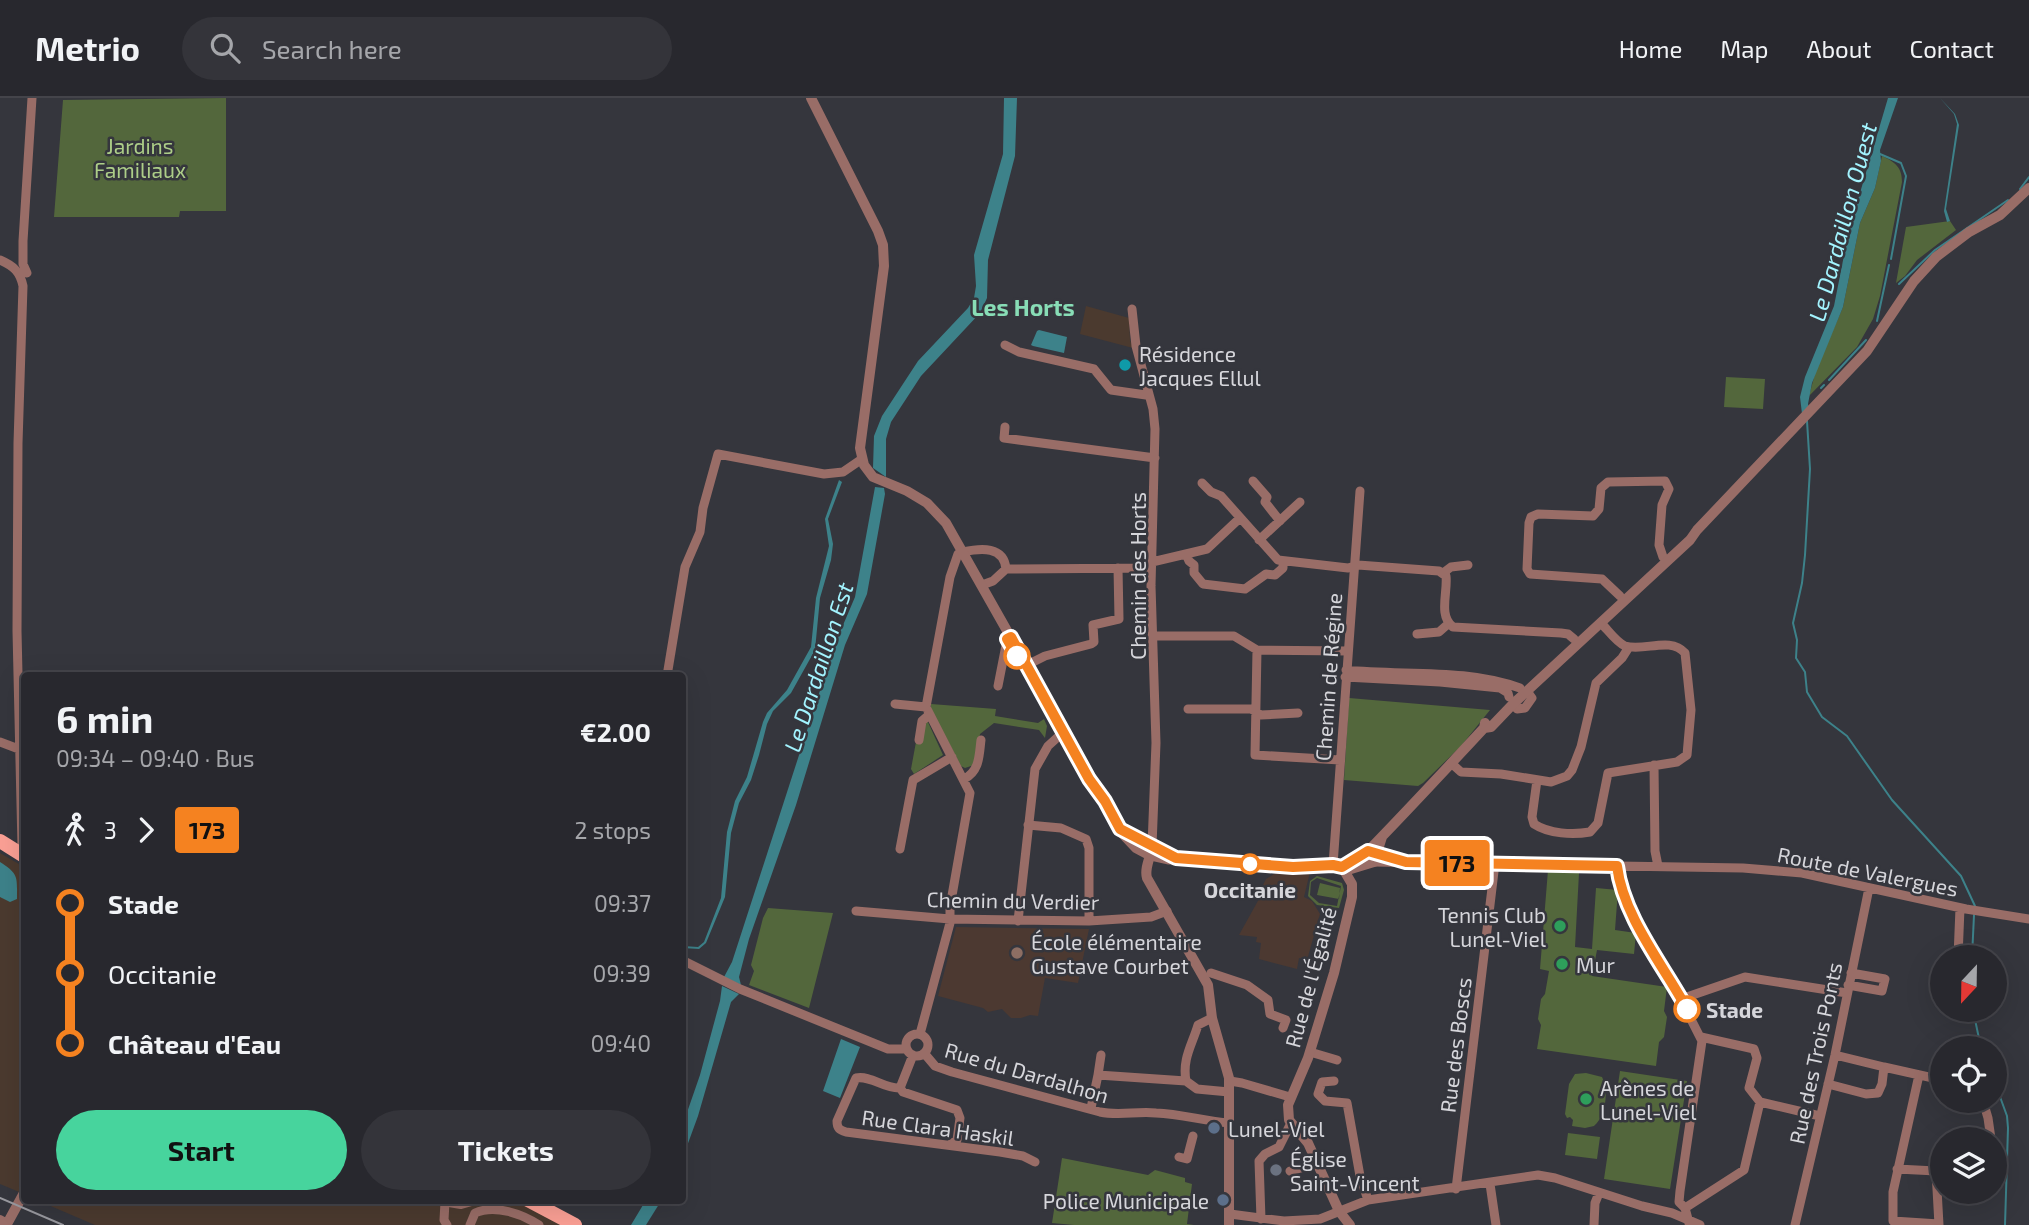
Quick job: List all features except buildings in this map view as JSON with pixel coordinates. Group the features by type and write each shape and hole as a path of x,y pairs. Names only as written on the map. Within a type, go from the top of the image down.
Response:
{"main road":[{"path":"0,841 21,856"},
{"path":"0,849 21,856"},
{"path":"536,1204 575,1225"},
{"path":"552,1204 581,1225"}],"street":[{"path":"21,726 17,631 18,443 24,302 23,242 32,98"},
{"path":"811,98 870,213 884,255 860,448 867,473 927,503 946,523 1061,735 1120,829 1151,851 1176,858 1293,867 1338,866 1369,857 1382,837 1484,728 1485,723 1665,559 1680,540 1697,530 1867,351 1914,281 1936,257 1969,232 2000,215 2029,188"},
{"path":"0,261 10,264 24,275"},
{"name":"Chemin des Horts","path":"1132,309 1136,346 1153,409 1155,458 1152,636 1156,743 1151,851"},
{"path":"1005,345 1019,352 1094,369 1111,390 1149,394"},
{"path":"1005,427 1004,438 1155,458"},
{"path":"668,672 685,567 700,532 703,508 718,454 824,474 843,471 862,459"},
{"path":"1622,599 1602,579 1530,574 1527,569 1531,517 1538,514 1593,516 1599,509 1600,492 1604,485 1612,481 1660,480 1668,485 1669,493 1662,505 1659,545 1665,559"},
{"path":"1253,481 1267,497 1265,502 1280,521"},
{"path":"1202,483 1220,496 1276,559 1348,568 1434,569 1443,573 1447,580 1445,616 1448,625"},
{"name":"Chemin de Régine","path":"1338,866 1340,760 1360,491"},
{"path":"1259,540 1300,502"},
{"path":"979,586 993,581 1006,569 1152,565 1207,549 1240,517"},
{"path":"961,553 984,549 996,551 1004,559 1006,569"},
{"path":"919,740 922,721 928,711 950,578 961,553"},
{"path":"1186,554 1194,565 1194,573 1203,584 1245,589 1266,574 1275,575 1283,568 1283,561"},
{"path":"1443,573 1451,567 1468,565"},
{"path":"1027,664 1045,656 1091,644 1094,642 1093,625 1119,619 1118,568"},
{"path":"1537,780 1532,817 1534,824 1541,829 1570,834 1590,832 1596,828 1608,773 1681,761 1686,755 1691,710 1686,657 1682,649 1673,645 1629,647 1619,643 1599,620"},
{"path":"1417,634 1439,632 1448,625"},
{"path":"1448,625 1457,628 1561,633 1568,634 1576,641"},
{"path":"1152,636 1234,636 1257,650 1347,651"},
{"path":"1009,638 1027,664 1061,735"},
{"path":"998,686 1009,638"},
{"path":"1451,763 1461,772 1560,780 1572,770 1581,747 1596,683 1622,658 1629,647"},
{"path":"1257,650 1255,755 1340,760"},
{"path":"1346,674 1434,674 1500,681 1523,689 1532,698 1525,708 1517,709 1508,693 1500,688 1346,674"},
{"path":"895,704 928,711"},
{"path":"1188,709 1251,709 1261,715 1298,713"},
{"path":"920,1034 950,919 970,793 928,711"},
{"path":"1018,921 1036,764 1048,746 1061,735"},
{"path":"964,779 975,770 981,740"},
{"path":"0,742 21,750"},
{"path":"900,849 913,780 952,757"},
{"path":"1654,765 1655,866"},
{"path":"1028,825 1061,828 1086,839 1089,848 1088,921"},
{"path":"1151,851 1146,874 1207,980 1212,1018 1224,1054 1229,1087 1229,1220 1321,1219 1368,1200 1530,1176 1546,1176 1650,1209 1672,1213 1689,1223 1700,1225"},
{"name":"Route de Valergues","path":"1369,857 1406,862 1743,868 1802,873 1963,909 2029,919"},
{"name":"Rue des Boscs","path":"1456,1189 1495,863"},
{"name":"Rue de l'Égalité","path":"1290,1097 1310,1052 1334,973 1353,890 1348,876 1338,866"},
{"path":"1617,866 1619,878 1644,937 1701,1037 1682,1205 1689,1223"},
{"name":"Rue des Trois Ponts","path":"1795,1225 1835,1055 1869,888"},
{"path":"1959,945 1963,909"},
{"name":"Chemin du Verdier","path":"856,911 950,919 1018,921 1088,921 1151,917 1167,911"},
{"path":"686,962 721,981 888,1049 910,1052 924,1053 928,1040 920,1034 910,1036 906,1042 910,1052 900,1088 903,1092 957,1110 960,1118 957,1140 950,1145"},
{"path":"1211,973 1247,985 1268,1000 1270,1014 1286,1020 1283,1028"},
{"path":"1681,999 1745,977 1882,991 1885,979 1851,973"},
{"path":"1186,1081 1185,1057 1198,1025 1212,1018"},
{"path":"1701,1037 1754,1049 1757,1058 1749,1088 1760,1102 1820,1116"},
{"path":"1310,1052 1337,1060"},
{"name":"Rue du Dardalhon","path":"924,1053 931,1063 943,1069 1110,1114 1167,1114 1229,1122"},
{"path":"1091,1108 1101,1055"},
{"path":"1835,1055 1930,1077"},
{"path":"1828,1084 1866,1094 1878,1093 1884,1067"},
{"path":"1098,1075 1186,1081 1197,1089 1229,1087 1242,1083 1290,1097 1291,1123 1319,1163 1339,1211 1350,1225"},
{"path":"1897,1169 1936,1171 1939,1224 1893,1221 1893,1192 1897,1169 1919,1075"},
{"name":"Rue Clara Haskil","path":"900,1088 892,1088 863,1077 856,1078 837,1126 846,1132 1023,1156 1035,1162"},
{"path":"1334,1081 1322,1082 1319,1096 1325,1101 1347,1103 1360,1176 1368,1200"},
{"path":"1650,1209 1682,1205 1744,1170 1760,1102"},
{"path":"1266,1221 1259,1161 1265,1154 1279,1147 1291,1123"},
{"path":"1179,1157 1187,1158 1193,1136"},
{"path":"1290,1171 1319,1163"},
{"path":"1490,1184 1496,1225"},
{"path":"1594,1225 1599,1193"},
{"path":"0,1220 7,1224 21,1198"},
{"path":"444,1204 444,1220 447,1225"},
{"path":"470,1225 475,1213 486,1208 524,1216 540,1225"}],"shaded area":[{"path":"1086,306 1129,318 1133,348 1080,334"},
{"path":"0,853 21,865 21,1193 0,1184"},
{"path":"1310,872 1304,897 1312,901 1320,914 1307,960 1299,958 1297,969 1259,959 1261,943 1256,942 1257,937 1239,935 1264,890 1262,887 1266,879 1276,873"},
{"name":"École élémentaire Gustave Courbet","path":"956,927 1089,929 1078,983 1045,978 1038,1016 1021,1018 1011,1018 1002,1009 988,1012 983,1008 938,996"},
{"path":"46,1204 518,1204 561,1225 95,1225"}],"green space":[{"name":"Jardins Familiaux","path":"226,98 226,211 180,211 179,217 54,217 63,100"},
{"path":"1882,156 1897,166 1902,182 1880,296 1873,319 1857,347 1809,396 1816,370 1843,307 1860,223 1875,188"},
{"path":"1950,221 1956,230 1917,260 1896,283 1906,227"},
{"path":"1726,377 1765,379 1763,409 1724,407"},
{"path":"1349,698 1490,710 1461,746 1418,786 1344,780"},
{"path":"931,704 996,709 995,716 1038,723 1044,719 1047,726 1045,738 1039,730 994,723 980,734 974,765 965,768 961,766 931,709"},
{"path":"927,720 943,755 914,774 911,769 916,742"},
{"path":"1548,870 1579,873 1575,947 1592,949 1596,888 1618,890 1615,930 1636,933 1634,954 1597,950 1592,976 1667,987 1664,1011 1667,1017 1664,1037 1659,1042 1656,1066 1537,1049 1541,999 1545,994 1549,971 1540,969"},
{"path":"1317,876 1342,883 1344,890 1339,908 1317,905 1308,896 1310,881","holes":["1317,878 1341,886 1337,906 1319,903 1310,895 1311,882"]},
{"path":"1320,883 1340,888 1339,899 1317,895"},
{"path":"768,908 833,913 809,1008 749,985 754,971 751,965"},
{"path":"1620,1071 1687,1081 1670,1189 1604,1179"},
{"name":"Arènes de Lunel-Viel","path":"1586,1073 1602,1077 1606,1096 1604,1110 1598,1122 1585,1128 1572,1126 1573,1120 1565,1114 1569,1084 1575,1074"},
{"path":"1568,1133 1600,1137 1597,1159 1565,1155"},
{"path":"1062,1158 1148,1175 1155,1170 1185,1178 1185,1182 1192,1184 1187,1224 1194,1225 1052,1223"}],"water":[{"path":"1004,98 1017,98 1015,156 988,260 987,298 980,313 921,376 891,422 886,439 886,477 873,468 874,436 882,416 918,361 968,308 974,298 974,255 1003,154"},
{"path":"1888,98 1898,98 1880,150 1881,161 1875,188 1860,223 1843,307 1812,383 1808,404 1811,414 1803,422 1800,397 1805,377 1834,306 1849,230"},
{"path":"1940,98 1955,114 1959,125 1946,209 1950,221 1947,222 1944,211 1957,124 1954,114"},
{"path":"1039,330 1067,337 1064,353 1031,345"},
{"path":"839,480 842,482 828,519 833,544 820,598 815,650 791,693 773,711 767,724 751,780 739,803 731,833 725,897 706,943 699,949 686,948 698,947 704,942 721,898 727,832 763,722 767,713 787,690 811,647 816,598 829,546 825,519"},
{"path":"875,487 884,488 885,494 867,594 845,645 796,805 749,939 739,977 741,985 724,977 732,962 835,644 855,597"},
{"path":"0,862 16,877 17,899 10,902 0,897"},
{"path":"722,986 739,994 731,1002 686,1149 686,1115"},
{"path":"841,1039 860,1047 840,1098 823,1091"},
{"path":"644,1204 659,1204 646,1225 631,1225"}],"waterway":[{"path":"1880,154 1901,163 1906,176 1891,259"},
{"path":"2020,189 2029,177"},
{"path":"1899,284 1935,250 2008,200"},
{"path":"1877,321 1889,265"},
{"path":"1829,380 1866,340"},
{"path":"1821,388 1824,385"},
{"name":"Le Dardaillon Ouest","path":"1807,421 1810,469 1805,555 1793,623 1797,640 1796,658 1805,672 1807,692 1822,717 1847,736 1892,800 1961,876 1975,906"},
{"name":"Le Dardaillon Ouest","path":"1973,945 1974,915"},
{"name":"Le Dardaillon Ouest","path":"1976,1022 1978,1036"},
{"name":"Le Dardaillon Ouest","path":"2005,1225 2008,1128 2006,1113"}],"railway":[{"path":"0,1198 63,1225"}],"bus line":[{"name":"173","path":"1017,656 1007,639 1011,637 1089,779 1120,829 1131,836 1176,858 1293,867 1342,867 1368,851 1406,862 1617,866 1619,878 1644,937 1687,1009"}],"place":[{"name":"Résidence Jacques Ellul","path":"1125,365"},
{"name":"Occitanie","path":"1250,864"},
{"name":"Tennis Club Lunel-Viel","path":"1560,926"},
{"name":"École élémentaire Gustave Courbet","path":"1017,953"},
{"name":"Mur","path":"1562,964"},
{"name":"Stade","path":"1687,1009"},
{"name":"Arènes de Lunel-Viel","path":"1586,1099"},
{"name":"Lunel-Viel","path":"1214,1128"},
{"name":"Église Saint-Vincent","path":"1276,1170"},
{"name":"Police Municipale","path":"1223,1200"}],"district":[{"name":"Les Horts","path":"1023,307"}],"water label":[{"name":"Le Dardaillon Est","path":"818,667"}]}
